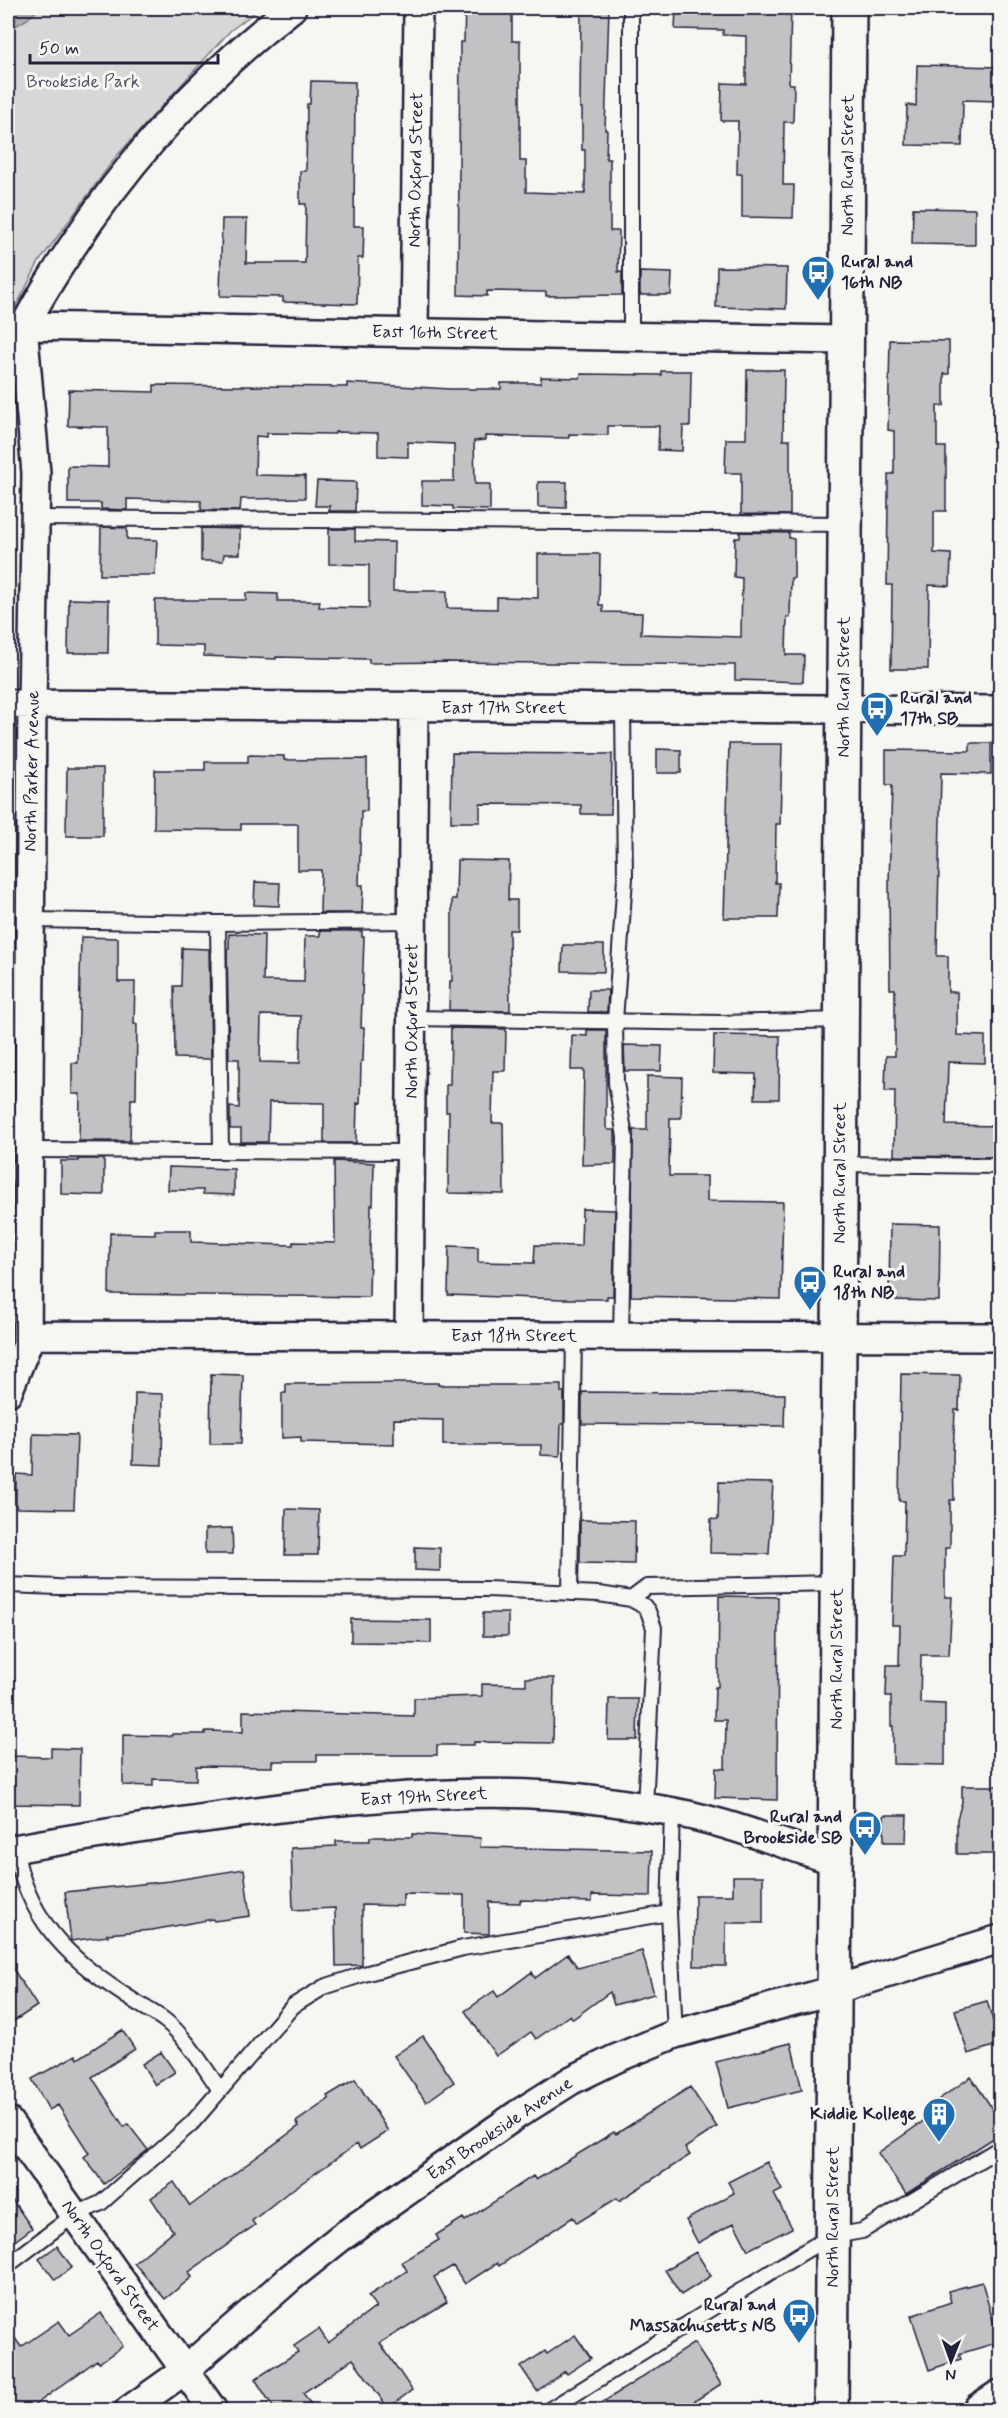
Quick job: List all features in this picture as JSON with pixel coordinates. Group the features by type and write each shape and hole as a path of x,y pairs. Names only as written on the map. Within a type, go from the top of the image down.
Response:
{"main road":[{"name":"North Rural Street","path":"831,2410 849,8"},
{"path":"980,2410 1000,2397"}],"street":[{"path":"8,362 23,326 38,299 82,231 117,183 165,124 222,69 292,8"},
{"name":"North Oxford Street","path":"414,332 418,8"},
{"name":"East 16th Street","path":"23,326 846,340"},
{"name":"North Parker Avenue","path":"8,1392 27,1350 30,920 20,704 36,518 36,473 23,326"},
{"name":"East 17th Street","path":"20,704 1000,711"},
{"name":"North Oxford Street","path":"409,1335 414,707"},
{"name":"East 18th Street","path":"27,1335 1000,1337"},
{"name":"East 19th Street","path":"11,1849 210,1817 399,1795 549,1794 672,1812 744,1830 835,1861"},
{"name":"East Brookside Avenue","path":"129,2410 184,2371 290,2278 332,2245 525,2109 572,2080 633,2050 675,2034 834,1990 1000,1940"},
{"name":"North Oxford Street","path":"8,2121 213,2410"}],"lane":[{"path":"631,8 631,337"},
{"path":"36,518 845,524"},
{"path":"621,1336 625,1137 616,1083 615,1021 625,878 623,709"},
{"path":"30,920 218,923 412,921"},
{"path":"218,923 221,1150"},
{"path":"412,1018 721,1023 842,1020"},
{"path":"28,1150 411,1152"},
{"path":"841,1164 1000,1166"},
{"path":"570,1593 574,1336"},
{"path":"631,1599 647,1587 837,1584"},
{"path":"8,1585 487,1589 631,1599 648,1611 654,1628 645,1807"},
{"path":"672,1812 669,1913 675,2034"},
{"path":"11,1849 29,1898 50,1930 87,1969 164,2020 195,2053 220,2090"},
{"path":"8,2265 74,2215 102,2203 192,2123 293,2006 324,1987 463,1948 669,1913"},
{"path":"549,2410 790,2260 832,2236 862,2231 1000,2148"}],"green space":[{"name":"Brookside Park","path":"8,8 260,8 230,31 115,158 39,262 8,322"}],"shaded area":[{"path":"16,8 40,8 26,20 8,30 8,14"}],"building":[{"path":"465,8 512,8 512,41 520,41 520,161 526,161 526,192 585,194 585,150 582,150 582,108 580,108 581,8 609,8 606,159 610,159 610,231 619,231 618,272 622,272 622,295 546,296 546,292 487,291 487,296 458,295 460,42 464,42"},
{"path":"676,8 791,8 789,84 794,84 793,122 784,122 783,185 794,185 793,218 742,217 742,174 737,174 738,121 721,121 722,83 746,84 746,36 723,35 723,30 675,29"},
{"path":"917,65 1000,67 1000,101 963,100 962,146 906,145 907,105 916,106"},
{"path":"311,81 355,82 354,226 364,226 363,258 358,258 357,304 283,302 283,297 220,296 222,219 247,219 246,263 305,263 306,204 300,204 300,171 306,171 307,104 310,104"},
{"path":"913,208 975,209 975,245 912,244"},
{"path":"717,267 787,268 786,309 716,307"},
{"path":"640,272 672,273 671,295 640,295"},
{"path":"890,340 949,341 949,374 944,374 944,406 937,406 937,447 946,447 946,511 934,511 934,553 951,554 950,586 929,585 928,669 891,669 892,585 887,585 888,474 894,474 894,431 888,430"},
{"path":"747,370 784,370 783,440 790,440 790,515 741,514 741,473 725,473 726,439 746,439"},
{"path":"661,371 691,371 690,426 683,426 682,451 658,450 659,426 608,426 608,435 569,434 569,438 485,436 485,440 474,441 475,484 490,484 490,510 422,505 422,481 454,481 454,444 408,442 408,457 378,456 378,433 335,432 335,434 267,433 267,437 256,436 255,475 305,476 305,498 241,499 240,511 201,510 201,501 127,499 127,510 101,509 101,503 68,503 68,466 108,467 108,427 68,426 69,390 154,392 154,385 347,387 347,383 450,389 501,389 501,383 541,383 541,377 580,378 581,374 661,375"},
{"path":"317,481 356,482 355,511 329,511 330,506 315,506"},
{"path":"538,482 567,482 566,508 538,507"},
{"path":"101,527 127,528 127,539 157,540 155,575 100,575"},
{"path":"201,528 240,529 240,554 224,554 223,561 201,561"},
{"path":"329,529 355,529 355,541 394,542 393,591 447,591 447,608 497,609 497,597 538,598 538,554 600,554 599,605 603,605 603,612 642,613 641,634 741,637 742,578 734,577 735,538 740,538 740,532 789,533 789,538 794,539 794,578 791,578 786,655 804,655 803,682 735,680 735,665 369,663 369,659 204,656 204,646 155,645 155,600 246,600 246,593 278,594 278,601 320,601 319,607 369,608 369,565 329,564"},
{"path":"69,599 109,600 108,653 68,653"},
{"path":"970,743 991,743 991,774 941,773 937,956 948,956 948,992 957,992 957,1035 985,1036 985,1063 948,1062 946,1125 1000,1126 1000,1157 894,1156 895,1091 885,1091 886,1056 895,1056 895,989 890,989 889,883 892,785 886,785 886,750 970,751"},
{"path":"729,744 782,744 780,824 776,824 775,883 779,883 778,918 724,918"},
{"path":"657,749 681,750 681,773 657,773"},
{"path":"452,753 612,754 611,814 581,814 581,805 480,804 480,822 451,822"},
{"path":"248,755 284,756 284,760 367,759 367,811 361,811 359,885 363,885 362,913 320,913 321,870 298,870 298,824 241,824 241,830 154,829 155,770 205,770 205,762 248,762"},
{"path":"67,768 103,768 103,836 66,836"},
{"path":"457,860 509,861 508,900 517,900 517,930 509,930 510,1011 449,1010 450,981 452,981 452,899 456,899"},
{"path":"255,882 280,883 279,906 254,905"},
{"path":"320,931 362,931 362,937 364,937 361,1028 364,1028 363,1061 361,1061 360,1104 357,1103 356,1143 324,1143 324,1103 269,1102 268,1142 241,1142 241,1129 230,1129 230,1107 239,1108 239,1059 229,1059 227,949 229,949 229,934 264,935 263,981 304,982 305,936 320,936","holes":["261,1015 301,1016 300,1063 260,1062"]},
{"path":"81,937 118,938 118,982 135,982 136,1099 131,1099 130,1141 79,1141 80,1094 72,1094 72,1063 78,1063"},
{"path":"563,945 604,945 604,972 562,971"},
{"path":"182,948 209,949 211,1059 175,1058 174,986 181,986"},
{"path":"589,990 608,990 607,1012 588,1012"},
{"path":"451,1028 506,1029 505,1071 493,1071 492,1123 503,1123 504,1194 448,1193 449,1112 446,1112 446,1085 450,1085"},
{"path":"587,1030 606,1030 606,1127 608,1130 615,1130 615,1164 582,1165 584,1070 571,1070 572,1035 587,1036"},
{"path":"714,1035 780,1036 779,1099 755,1099 756,1074 713,1073"},
{"path":"624,1045 662,1046 661,1071 625,1071"},
{"path":"647,1076 682,1077 681,1118 670,1118 669,1176 707,1176 707,1201 783,1202 781,1299 631,1296 633,1130 647,1130"},
{"path":"78,1159 104,1159 104,1195 61,1194 61,1161 78,1161"},
{"path":"334,1161 374,1163 369,1297 109,1294 110,1233 155,1234 155,1230 191,1230 191,1242 293,1245 293,1242 335,1243"},
{"path":"169,1167 234,1169 234,1195 203,1194 203,1190 168,1190"},
{"path":"582,1209 615,1210 613,1296 607,1296 607,1299 563,1299 448,1295 449,1246 478,1247 478,1262 534,1263 535,1245 581,1246"},
{"path":"890,1224 940,1225 939,1301 889,1300"},
{"path":"211,1374 243,1375 241,1444 210,1444"},
{"path":"901,1374 960,1375 959,1410 955,1410 954,1500 950,1500 950,1548 945,1548 945,1597 952,1597 949,1655 921,1655 920,1703 945,1704 945,1765 893,1764 891,1696 886,1696 887,1665 899,1665 900,1625 892,1625 894,1556 904,1556 905,1501 899,1501"},
{"path":"438,1383 438,1385 561,1385 561,1392 564,1392 564,1424 561,1424 560,1456 541,1455 541,1445 443,1445 443,1420 394,1419 394,1444 301,1442 301,1437 282,1438 282,1393 286,1393 286,1384"},
{"path":"582,1392 785,1394 784,1426 582,1424"},
{"path":"135,1393 163,1394 162,1465 133,1464"},
{"path":"33,1434 77,1435 74,1509 16,1508 16,1474 32,1475"},
{"path":"719,1482 773,1483 769,1554 710,1553 711,1519 718,1520"},
{"path":"286,1509 319,1510 318,1555 285,1555"},
{"path":"580,1520 635,1521 634,1564 580,1563"},
{"path":"232,1528 233,1554 205,1554 205,1529"},
{"path":"415,1547 440,1548 440,1571 415,1570"},
{"path":"719,1596 778,1597 777,1800 715,1798 716,1768 725,1769 726,1720 714,1720 715,1687 718,1687"},
{"path":"483,1613 508,1613 508,1636 483,1636"},
{"path":"351,1619 431,1620 431,1643 351,1642"},
{"path":"526,1678 554,1678 553,1743 474,1742 474,1745 437,1745 437,1755 317,1755 317,1761 272,1761 272,1767 196,1766 196,1780 153,1779 153,1786 123,1785 123,1735 172,1736 172,1734 205,1734 205,1731 243,1732 243,1711 414,1716 414,1698 482,1696 482,1684 526,1685"},
{"path":"609,1699 638,1699 637,1740 608,1740"},
{"path":"51,1748 80,1749 79,1805 8,1804 8,1756 51,1757"},
{"path":"962,1786 1000,1786 1000,1854 957,1854 957,1819 962,1802"},
{"path":"884,1815 907,1815 906,1842 884,1842"},
{"path":"412,1834 481,1838 480,1847 652,1851 651,1896 592,1895 592,1902 520,1900 520,1903 489,1902 489,1934 464,1933 464,1895 403,1894 403,1906 362,1905 362,1965 336,1966 335,1908 293,1910 291,1848 336,1846 336,1841 370,1841 370,1837 412,1837"},
{"path":"244,1869 250,1916 214,1921 213,1919 71,1941 65,1892 170,1881"},
{"path":"733,1876 763,1876 763,1923 726,1923 726,1966 694,1966 695,1895 733,1895"},
{"path":"642,1951 654,1994 614,2005 610,1992 573,2019 570,2015 536,2039 531,2032 496,2056 465,2011 494,1991 498,1997 532,1972 535,1978 568,1954 578,1968"},
{"path":"8,1961 37,2006 8,2025"},
{"path":"987,2001 1000,2044 968,2054 955,2010"},
{"path":"122,2030 135,2049 92,2077 124,2127 128,2124 148,2150 104,2184 84,2157 89,2153 58,2105 49,2110 32,2079 76,2055 78,2059"},
{"path":"423,2036 454,2082 426,2102 394,2056"},
{"path":"791,2043 802,2090 728,2108 716,2062"},
{"path":"161,2052 175,2072 155,2085 142,2064"},
{"name":"Kiddie Kollege","path":"971,2077 1000,2120 1000,2134 906,2194 878,2153 935,2113 932,2104"},
{"path":"355,2079 388,2131 360,2149 357,2144 286,2194 252,2221 255,2225 189,2272 192,2277 165,2299 134,2263 173,2231 151,2198 174,2182 190,2206 299,2126 296,2122 329,2099 327,2096"},
{"path":"690,2087 717,2127 685,2148 690,2155 619,2201 617,2198 577,2223 573,2217 499,2266 497,2263 465,2284 453,2266 434,2277 447,2302 380,2343 412,2390 388,2408 353,2359 303,2393 315,2410 275,2410 255,2379 298,2352 294,2346 319,2329 328,2343 376,2307 368,2296 407,2271 402,2262 439,2240 436,2235 463,2218 465,2221 533,2176 536,2180 614,2132 616,2134"},
{"path":"767,2162 782,2190 774,2194 792,2228 748,2250 734,2223 698,2243 686,2220 734,2193 728,2182"},
{"path":"8,2194 32,2228 8,2246"},
{"path":"57,2246 72,2267 55,2280 39,2259"},
{"path":"696,2252 711,2276 681,2295 665,2270"},
{"path":"982,2282 999,2342 959,2354 961,2359 929,2370 911,2316 951,2302 948,2291"},
{"path":"101,2313 123,2346 99,2363 97,2360 28,2410 8,2410 8,2328 21,2347 59,2321 69,2335"},
{"path":"575,2335 591,2358 567,2374 565,2371 537,2391 521,2367 545,2351 547,2354"},
{"path":"694,2343 721,2384 681,2410 591,2410"}],"place":[{"name":"Rural and 16th NB","path":"818,301"},
{"name":"Rural and 17th SB","path":"877,737"},
{"name":"Rural and 18th NB","path":"810,1311"},
{"name":"Rural and Brookside SB","path":"865,1856"},
{"name":"Kiddie Kollege","path":"939,2143"},
{"name":"Rural and Massachusetts NB","path":"799,2344"}]}
